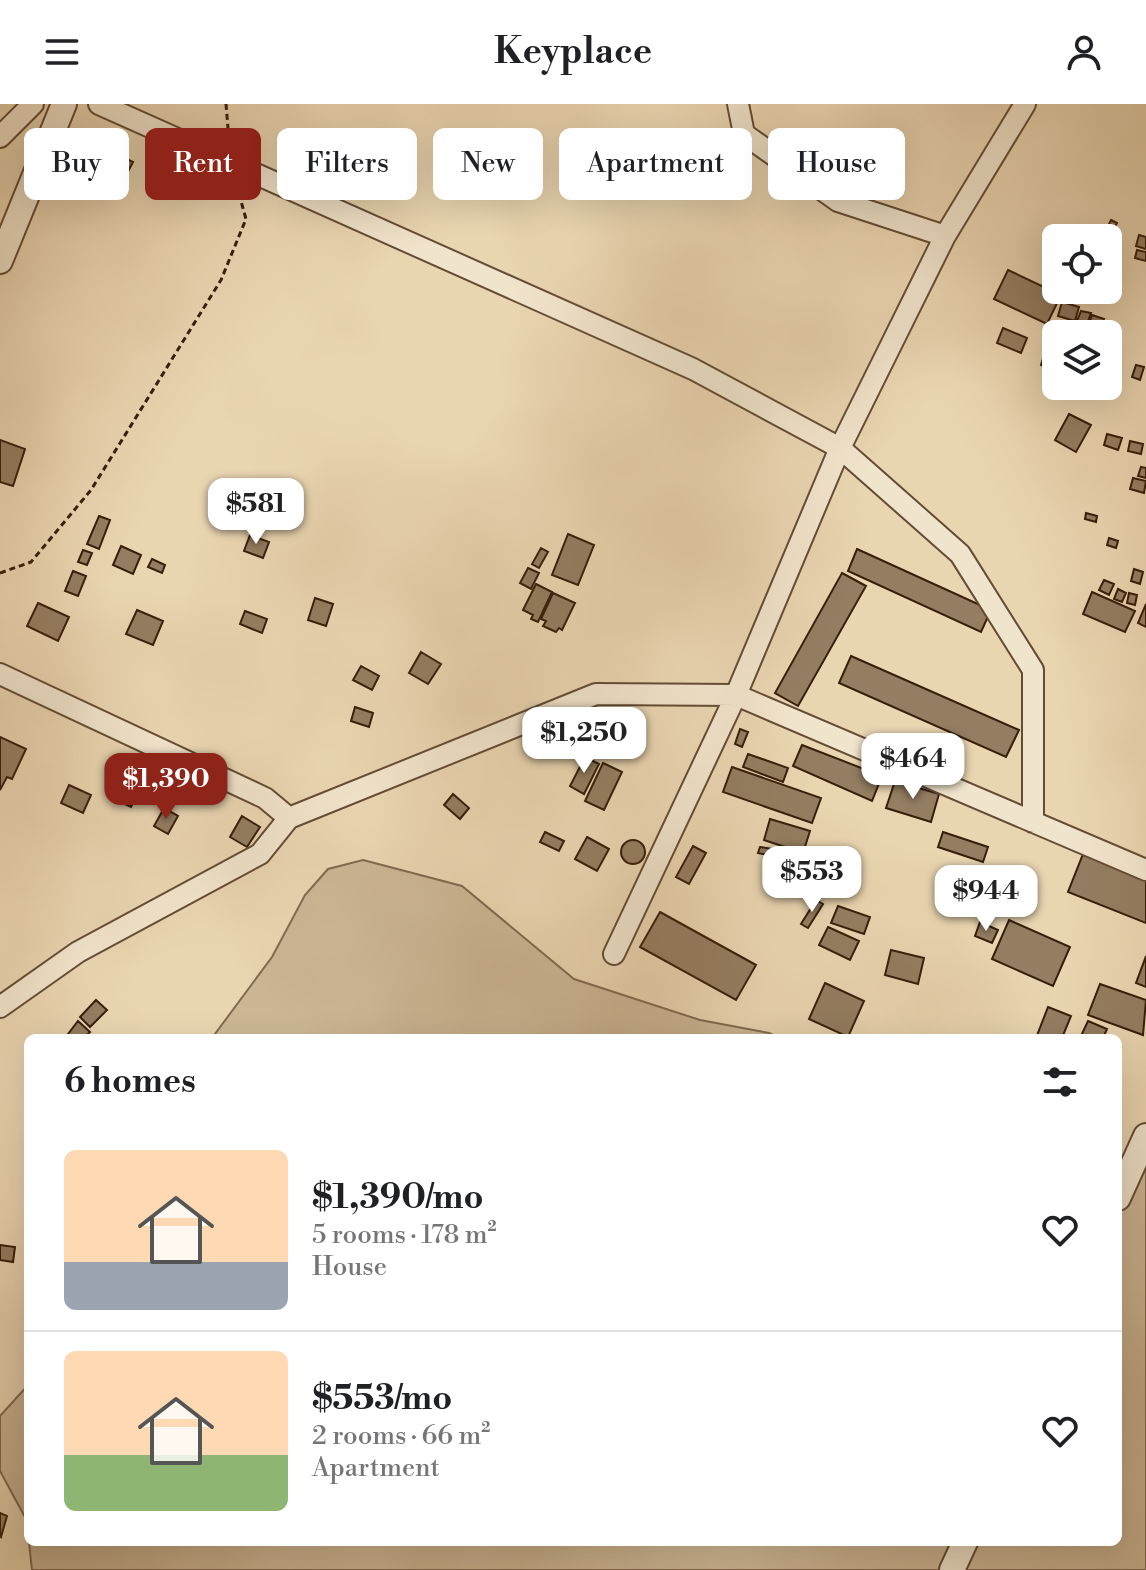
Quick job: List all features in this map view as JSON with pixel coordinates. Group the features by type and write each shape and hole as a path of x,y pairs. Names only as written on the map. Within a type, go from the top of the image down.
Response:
{"street":[{"path":"0,137 33,104"},
{"path":"0,261 64,104"},
{"path":"99,104 151,128"},
{"path":"738,104 744,134 838,201 945,236"},
{"path":"614,954 736,695 840,448 945,236 1025,104"},
{"path":"261,179 693,369 840,448 960,554 1033,670 1033,822"},
{"path":"0,674 265,798 289,818"},
{"path":"0,1007 78,952 260,854 289,818 596,694 736,695 1146,870"},
{"path":"1122,1189 1146,1136"},
{"path":"952,1570 963,1546"}],"path":[{"path":"226,104 228,128"},
{"path":"0,573 31,562 91,490 221,280 246,219 240,200"}],"shaded area":[{"path":"363,860 462,886 574,979 700,1020 771,1034 215,1034 272,957 305,895 328,869"},
{"path":"1146,1168 1146,1570 32,1570 29,1546 1122,1546 1122,1181"},
{"path":"24,1389 24,1515 0,1471 0,1416"}],"building":[{"path":"1139,235 1146,237 1146,249 1136,246"},
{"path":"1137,250 1146,252 1146,261 1135,258"},
{"path":"1008,270 1042,286 1042,304 1057,304 1049,320 1042,322 994,299"},
{"path":"1061,304 1079,307 1075,320 1058,316"},
{"path":"1081,311 1091,313 1088,320 1077,320"},
{"path":"1092,315 1104,319 1104,320 1090,320"},
{"path":"1003,328 1027,338 1021,353 997,343"},
{"path":"1136,365 1144,367 1140,380 1132,377"},
{"path":"1069,414 1091,425 1076,452 1055,440"},
{"path":"1107,434 1122,438 1118,450 1104,445"},
{"path":"0,440 25,449 13,486 0,482"},
{"path":"1130,441 1143,444 1141,454 1128,451"},
{"path":"1141,467 1146,468 1146,478 1138,476"},
{"path":"1133,478 1146,481 1144,493 1130,489"},
{"path":"1086,513 1097,516 1096,522 1085,519"},
{"path":"99,516 110,520 99,549 87,544"},
{"path":"568,534 594,545 578,585 552,575"},
{"path":"250,535 269,542 263,558 244,551"},
{"path":"1109,538 1118,541 1116,548 1107,545"},
{"path":"121,546 141,555 133,574 113,565"},
{"path":"541,548 548,552 539,568 532,564"},
{"path":"857,549 991,610 981,632 848,571"},
{"path":"83,550 92,553 87,565 78,562"},
{"path":"152,559 165,565 162,573 148,567"},
{"path":"528,568 539,573 531,589 520,583"},
{"path":"1134,569 1143,572 1140,584 1131,581"},
{"path":"73,571 86,576 78,596 65,591"},
{"path":"842,573 866,586 798,706 775,693"},
{"path":"1104,580 1114,584 1109,595 1099,590"},
{"path":"536,584 552,592 538,622 523,610"},
{"path":"1118,589 1126,593 1122,602 1114,599"},
{"path":"1092,592 1135,611 1125,632 1083,614"},
{"path":"553,593 575,603 562,630 559,628 556,632 543,626 546,621 541,619"},
{"path":"1129,593 1137,595 1135,605 1127,603"},
{"path":"315,598 333,604 326,626 308,620"},
{"path":"38,603 69,617 58,641 27,626"},
{"path":"1146,604 1146,627 1138,623"},
{"path":"137,610 163,621 153,645 126,634"},
{"path":"245,611 267,619 262,633 240,624"},
{"path":"421,652 441,664 428,684 409,673"},
{"path":"851,656 1019,730 1006,757 839,683"},
{"path":"361,666 379,676 372,690 353,680"},
{"path":"355,707 373,713 369,727 351,721"},
{"path":"740,729 748,732 742,747 735,744"},
{"path":"0,737 26,749 12,779 7,777 0,790"},
{"path":"802,745 882,776 872,801 793,766"},
{"path":"748,754 788,768 783,782 743,767"},
{"path":"585,757 599,764 584,794 570,786"},
{"path":"603,763 622,772 604,810 585,801"},
{"path":"732,767 821,798 812,823 723,792"},
{"path":"127,779 142,786 131,807 116,800"},
{"path":"895,781 939,794 931,822 886,808"},
{"path":"69,785 91,795 83,813 61,803"},
{"path":"453,794 469,808 460,819 444,805"},
{"path":"164,808 178,816 168,834 154,826"},
{"path":"242,816 260,827 247,847 230,837"},
{"path":"770,819 810,831 803,853 764,840"},
{"path":"545,832 564,841 559,851 540,842"},
{"path":"943,832 988,847 983,862 938,847"},
{"path":"587,837 609,849 597,871 575,859"},
{"path":"633,840 641,844 645,852 641,860 633,864 625,860 621,852 625,844"},
{"path":"693,846 706,853 689,884 676,877"},
{"path":"760,847 779,850 777,857 758,853"},
{"path":"1083,854 1146,878 1146,923 1068,892"},
{"path":"785,861 793,869 785,877 777,869"},
{"path":"983,895 1001,903 996,916 977,909"},
{"path":"816,900 823,904 808,928 801,924"},
{"path":"838,906 870,917 864,934 831,923"},
{"path":"660,912 756,965 736,1000 640,947"},
{"path":"1009,920 1070,947 1053,986 992,959"},
{"path":"980,922 998,930 992,943 975,936"},
{"path":"828,927 859,941 850,960 819,945"},
{"path":"891,950 924,958 918,984 885,975"},
{"path":"1146,956 1146,987 1136,983"},
{"path":"825,983 864,1001 849,1034 842,1034 809,1019"},
{"path":"1100,984 1146,1000 1143,1035 1088,1015"},
{"path":"96,1000 107,1010 90,1027 80,1017"},
{"path":"1048,1007 1071,1016 1064,1034 1038,1034"},
{"path":"78,1021 90,1032 88,1034 68,1034"},
{"path":"1088,1021 1107,1029 1105,1034 1082,1034"},
{"path":"0,1245 15,1247 13,1262 0,1260"},
{"path":"0,1513 7,1516 1,1537 0,1536"}]}
